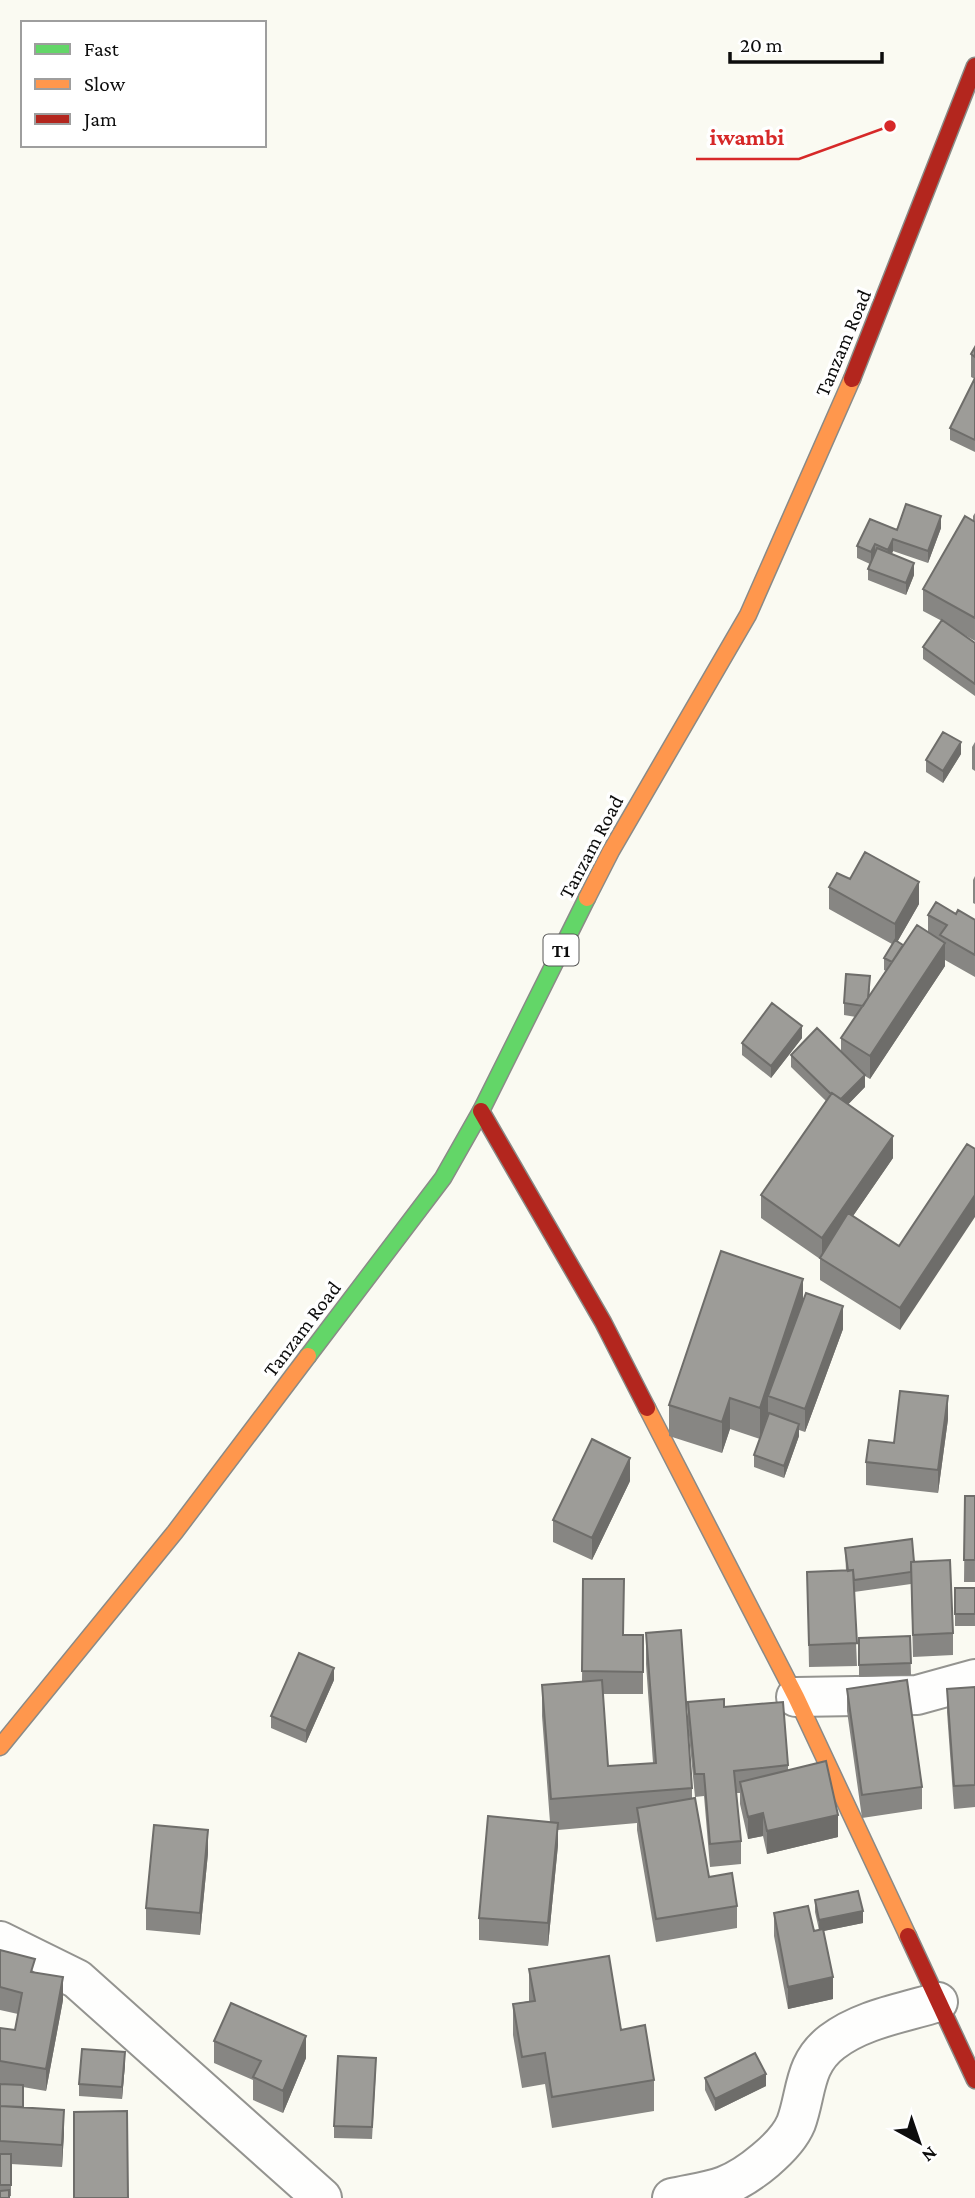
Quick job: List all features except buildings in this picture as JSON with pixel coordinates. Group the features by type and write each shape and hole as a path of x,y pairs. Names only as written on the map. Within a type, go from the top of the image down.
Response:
{"main road":[{"name":"Tanzam Road","path":"0,1747 175,1532 443,1178 481,1111 611,852 748,615 857,367 975,66"},
{"path":"481,1111 603,1322 796,1697 975,2080"}],"street":[{"path":"796,1697 917,1695 975,1679"},
{"path":"0,1941 77,1979 322,2198"},
{"path":"672,2198 724,2186 748,2174 784,2142 795,2124 809,2071 831,2043 859,2026 937,2002"}],"traffic: fast":[{"path":"308,1356 443,1178 481,1111 587,898"}],"traffic: slow":[{"path":"587,898 611,851 748,615 852,379"},
{"path":"0,1747 175,1532 308,1356"},
{"path":"647,1408 796,1697 908,1936"}],"traffic: jam":[{"path":"852,379 975,66"},
{"path":"481,1111 603,1322 647,1408"},
{"path":"908,1936 975,2080"}],"place":[{"name":"iwambi","path":"890,126"}]}
